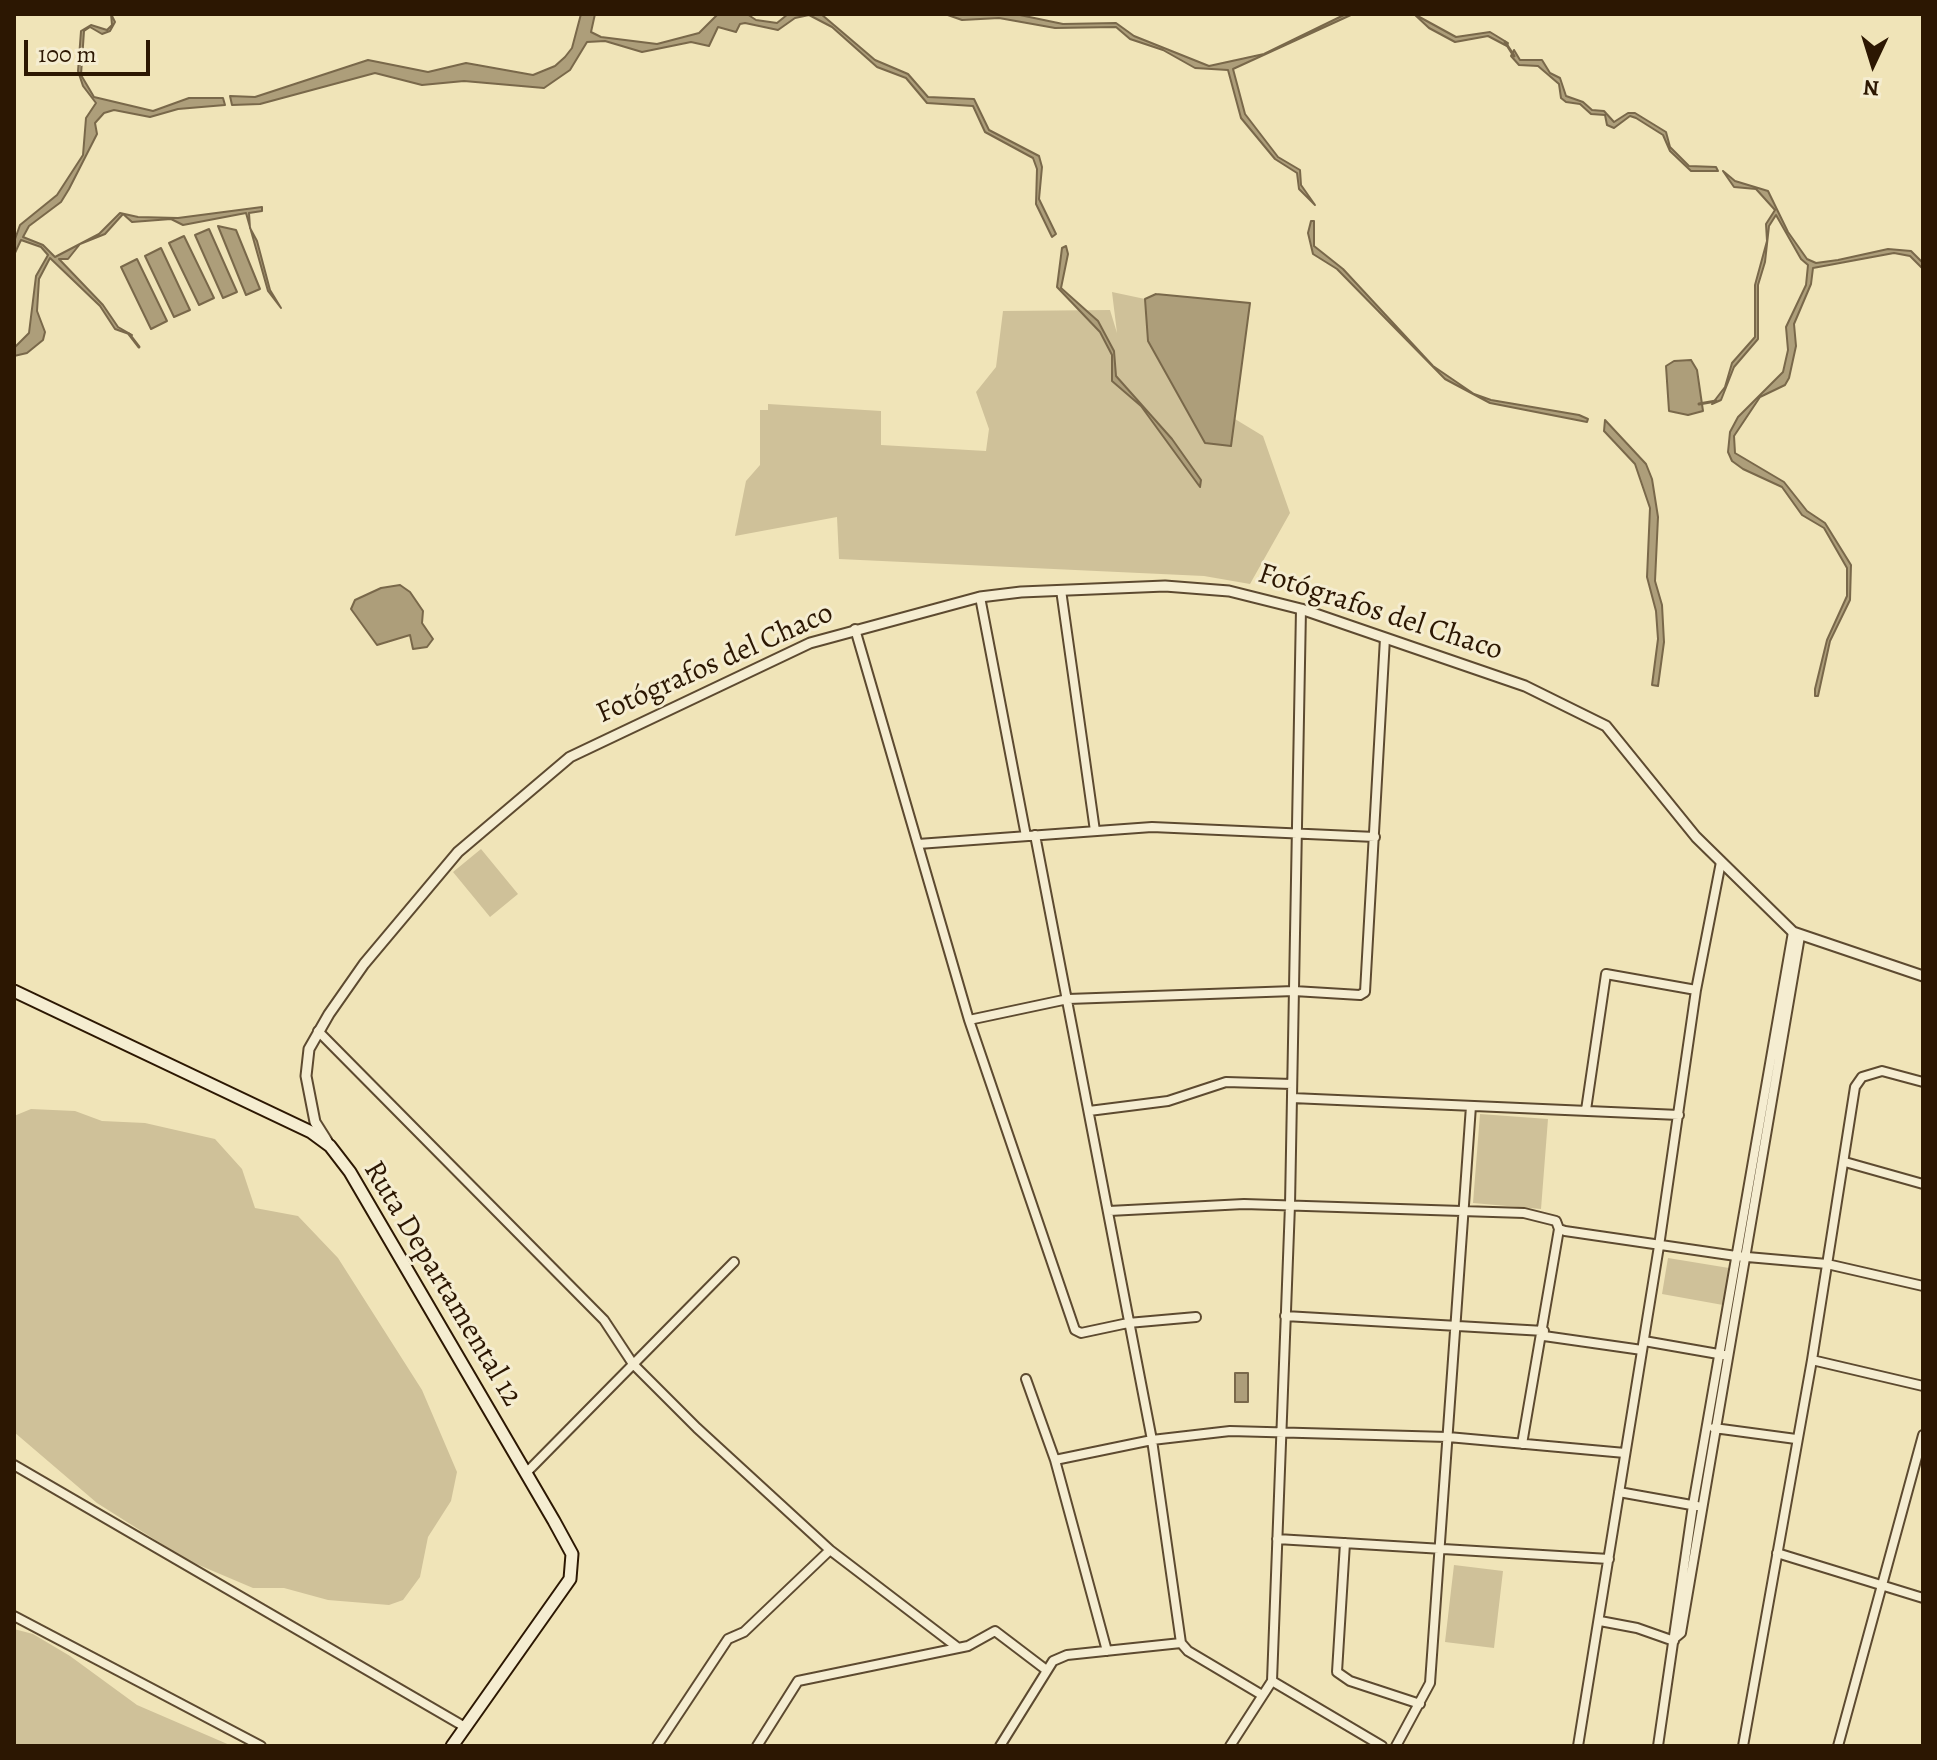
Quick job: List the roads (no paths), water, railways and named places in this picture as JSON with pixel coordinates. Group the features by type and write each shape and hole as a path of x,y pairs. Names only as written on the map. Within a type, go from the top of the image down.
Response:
{"main road":[{"name":"Ruta Departamental 12","path":"14,991 311,1132 330,1146 350,1172 526,1473 572,1554 574,1566 570,1579 452,1746"}],"street":[{"name":"Fotógrafos del Chaco","path":"330,1146 315,1122 306,1076 309,1049 318,1031 364,964 458,852 570,757 779,656 855,629 980,597 1165,586 1229,591 1301,609 1525,686 1606,726 1674,812 1796,934 1923,976"},
{"path":"1061,590 1095,831"},
{"path":"980,597 1068,999 1109,1211 1152,1440 1181,1643 1188,1651 1262,1695"},
{"path":"1230,1746 1272,1681 1279,1432 1290,1205 1301,609"},
{"path":"855,629 969,1020 1075,1330 1081,1333 1128,1323 1196,1317"},
{"path":"969,1020 1068,999 1294,991 1360,995 1365,992 1385,638"},
{"path":"918,844 1152,827 1375,837"},
{"path":"1578,1746 1659,1246 1696,990 1721,862"},
{"path":"1658,1746 1675,1640 1681,1633 1697,1506 1796,934"},
{"path":"1586,1110 1606,974 1696,990"},
{"path":"318,1031 604,1320 633,1364 830,1550 957,1647"},
{"path":"1743,1746 1812,1360 1845,1162 1847,1126 1857,1081 1882,1071 1923,1082"},
{"path":"1089,1111 1168,1101 1226,1082 1292,1084"},
{"path":"1292,1098 1679,1115"},
{"path":"1396,1746 1430,1683 1471,1106"},
{"path":"1845,1162 1923,1184"},
{"path":"1109,1211 1199,1205 1290,1205 1541,1216 1556,1221 1559,1229 1544,1333 1522,1444"},
{"path":"1559,1229 1659,1246 1827,1264 1923,1286"},
{"path":"526,1473 734,1262"},
{"path":"1285,1316 1544,1333 1724,1355"},
{"path":"1812,1360 1923,1386"},
{"path":"1026,1379 1055,1460 1107,1651"},
{"path":"1712,1428 1796,1439"},
{"path":"1055,1460 1152,1440 1230,1431 1448,1437 1625,1453"},
{"path":"1838,1746 1923,1435"},
{"path":"14,1465 465,1727"},
{"path":"1619,1492 1697,1506"},
{"path":"1277,1539 1609,1559"},
{"path":"1345,1543 1337,1672 1350,1681 1420,1704"},
{"path":"657,1746 728,1639 744,1632 830,1550"},
{"path":"1777,1553 1923,1598"},
{"path":"14,1616 261,1746"},
{"path":"1600,1621 1675,1640"},
{"path":"757,1746 798,1681 968,1646 995,1631 1045,1669"},
{"path":"1000,1746 1045,1669 1053,1661 1067,1655 1181,1643"},
{"path":"1272,1681 1382,1746"}],"waterway":[{"path":"1505,42 1514,56"},
{"path":"129,334 139,347"},
{"path":"1699,404 1716,401"}]}
